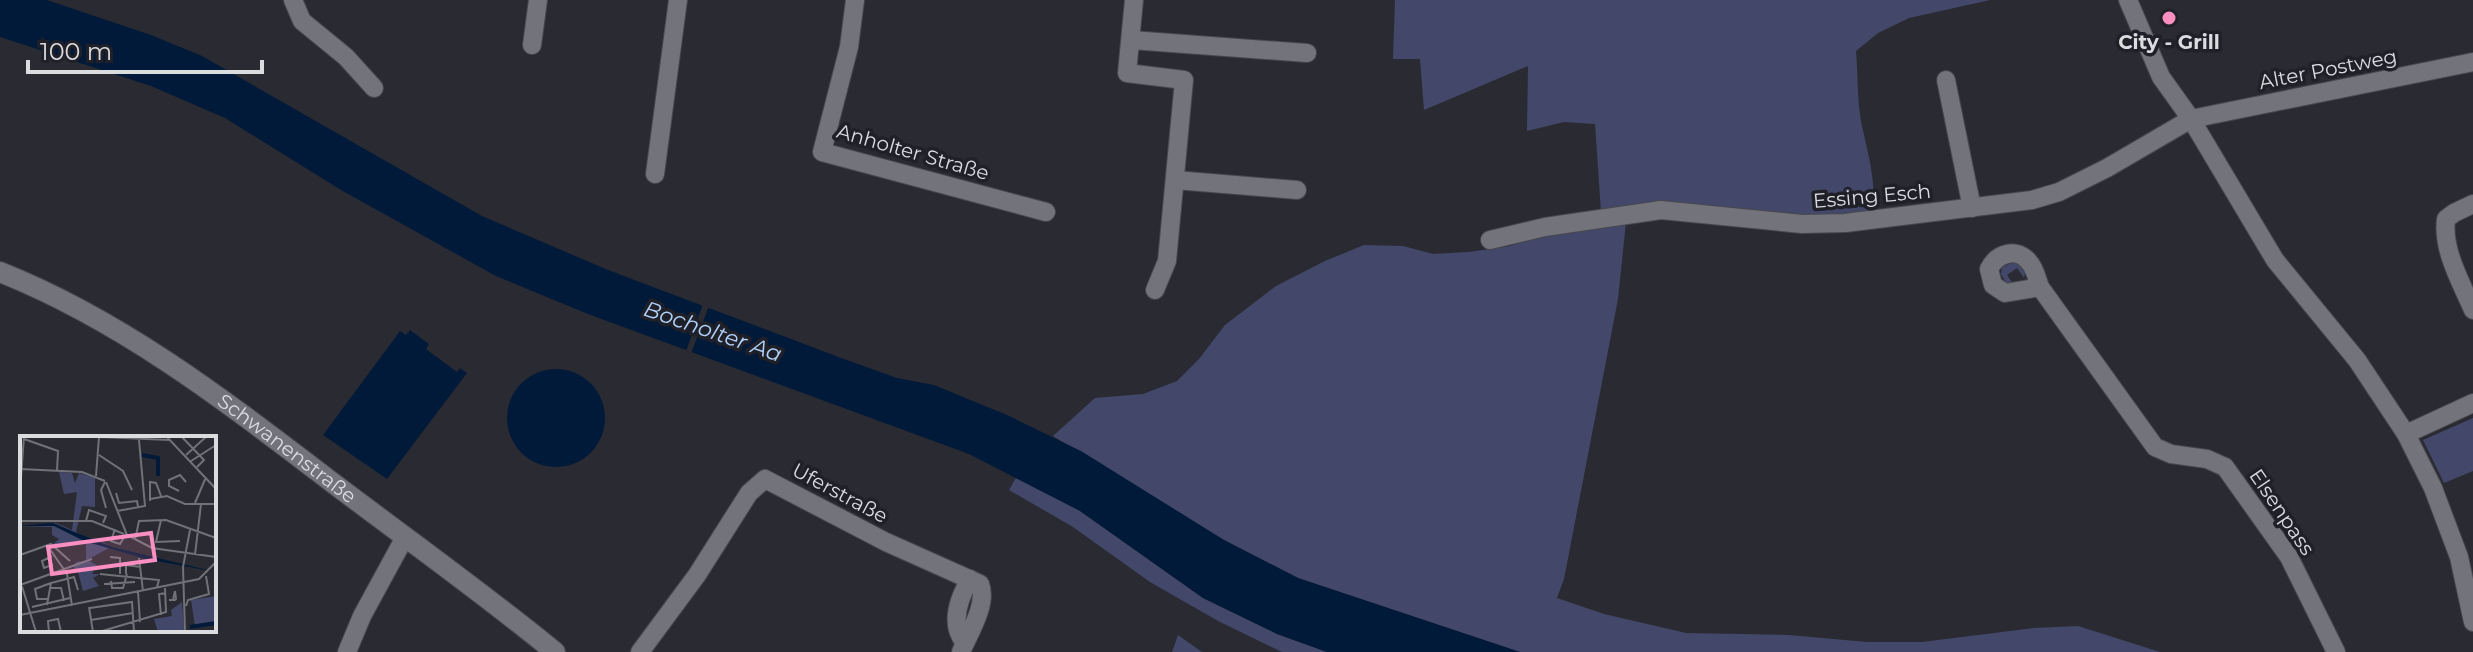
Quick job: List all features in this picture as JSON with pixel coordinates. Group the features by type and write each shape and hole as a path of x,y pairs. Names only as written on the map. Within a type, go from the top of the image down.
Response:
{"street":[{"path":"293,0 302,21 346,57 374,88"},
{"path":"532,45 538,0"},
{"path":"655,174 678,0"},
{"name":"Anholter Straße","path":"855,0 849,47 822,152 1046,212"},
{"path":"1134,0 1127,73 1184,80"},
{"path":"2128,0 2161,77 2191,119 2275,260 2357,360 2406,434 2433,488 2459,557 2473,622"},
{"path":"1131,40 1307,53"},
{"path":"1155,290 1167,261 1189,44"},
{"name":"Alter Postweg","path":"2191,119 2473,62"},
{"path":"1946,80 1972,208"},
{"name":"Essing Esch","path":"1490,240 1545,227 1661,210 1802,224 1845,223 2032,200 2059,192 2148,146 2191,119"},
{"path":"1175,180 1297,190"},
{"path":"2473,204 2446,219 2444,232 2448,250 2473,310"},
{"name":"Schwanenstraße","path":"0,272 78,307 142,344 405,537 555,652"},
{"name":"Elsenpass","path":"2040,287 2155,447 2171,454 2207,459 2225,467 2289,557 2336,652"},
{"path":"2406,434 2473,403"},
{"name":"Uferstraße","path":"640,652 697,575 749,493 765,479 886,542 980,584 984,593 963,647"},
{"path":"347,652 362,616 405,537"}],"shaded area":[{"path":"1395,0 1990,0 1909,18 1878,33 1856,51 1860,113 1874,194 1870,216 1858,218 1601,212 1595,124 1564,122 1527,131 1528,66 1424,110 1420,59 1393,59"},
{"path":"1626,222 1618,299 1564,579 1557,598 1604,614 1686,633 1922,642 2034,628 2078,626 2160,652 1520,652 1298,578 1224,540 1053,436 1095,398 1143,394 1177,381 1225,325 1276,286 1364,245 1403,246 1433,254 1469,252 1510,246 1549,234"},
{"path":"2016,261 2026,268 2024,278 2017,268 2007,275 2014,285 2006,283 2001,274 2002,267"},
{"path":"2473,418 2473,471 2444,483 2423,440"},
{"path":"1017,476 1080,511 1203,598 1277,634 1327,652 1282,652 1220,622 1150,582 1073,527 1009,490"},
{"path":"1178,635 1202,652 1172,652"}],"water":[{"name":"Bocholter Aa","path":"0,0 47,0 151,35 202,56 482,216 608,270 897,378 934,385 1007,415 1081,451 1224,540 1298,578 1520,652 1327,652 1277,634 1203,598 1080,511 969,454 588,314 496,276 341,190 225,118 151,86 0,37"},
{"path":"410,330 429,344 426,349 457,372 460,368 467,373 387,479 323,435 400,331 406,335"},
{"path":"556,369 583,377 597,391 605,418 597,445 583,459 556,467 529,459 515,445 507,418 515,391 529,377"}],"pier":[{"path":"704,301 710,303 690,356 685,354"}],"place":[{"name":"City - Grill","path":"2169,18"}]}
